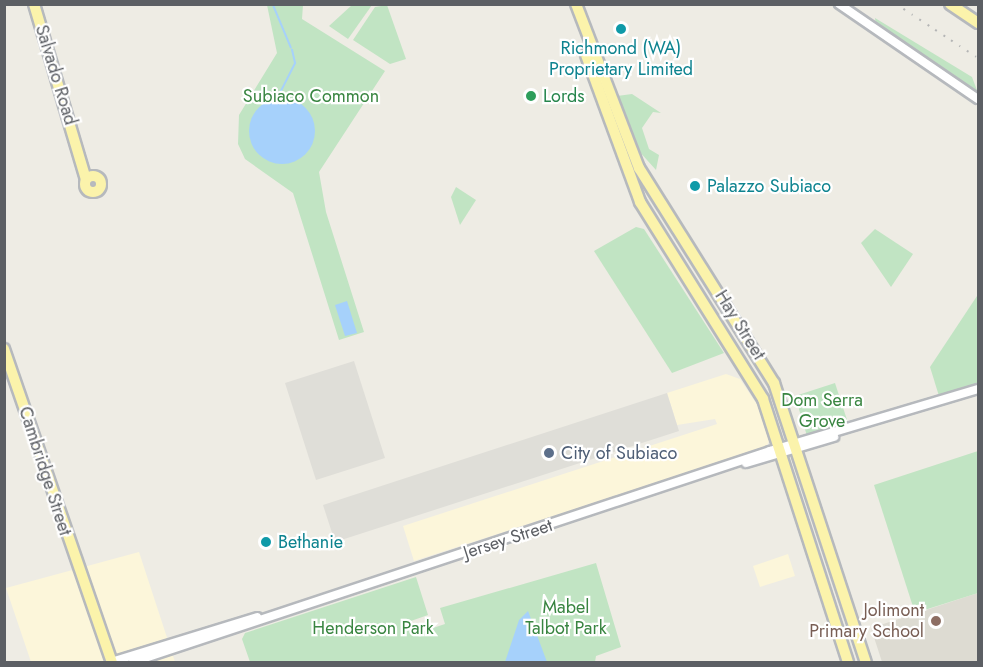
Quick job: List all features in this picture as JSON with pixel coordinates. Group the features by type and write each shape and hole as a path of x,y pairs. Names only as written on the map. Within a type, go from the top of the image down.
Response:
{"main road":[{"name":"Hay Street","path":"570,4 640,202 757,388 781,452 848,663"},
{"name":"Hay Street","path":"576,4 630,150 756,349 796,447 866,663"},
{"path":"950,4 978,23"},
{"name":"Salvado Road","path":"34,5 77,144 91,178"},
{"name":"Cambridge Street","path":"4,349 85,592 111,662"},
{"path":"833,560 825,586 846,600"},
{"name":"Cambridge Street","path":"85,592 105,663"}],"street":[{"path":"839,4 978,99"},
{"name":"Jersey Street","path":"133,663 269,616 978,390"},
{"name":"Jersey Street","path":"111,662 269,616"}],"shaded area":[{"path":"354,361 385,458 316,480 285,383"},
{"path":"726,374 740,379 758,406 769,441 766,447 414,561 403,526 717,424 715,419 677,425 667,393"},
{"path":"667,393 679,431 335,542 323,505"},
{"path":"139,552 175,662 31,662 6,588"},
{"path":"788,554 795,576 760,587 753,566"},
{"name":"Jolimont Primary School","path":"978,593 978,662 882,662 871,628"}],"green space":[{"name":"Subiaco Common","path":"267,5 303,5 302,19 385,71 319,172 326,212 364,332 339,340 293,193 245,159 238,144 239,115 277,53"},
{"path":"352,5 372,5 348,39 329,26"},
{"path":"387,5 406,59 390,64 353,40 375,7"},
{"path":"875,18 972,77 978,93 876,27"},
{"path":"632,94 661,113 653,112 642,128 649,149 659,155 656,170 638,150 617,96"},
{"path":"456,187 476,200 460,225 451,197"},
{"path":"636,227 644,229 724,353 672,373 594,251"},
{"path":"875,229 913,254 891,287 861,243"},
{"path":"977,296 978,383 939,396 930,367"},
{"name":"Dom Serra Grove","path":"835,383 849,426 807,436 795,396"},
{"path":"978,451 978,593 915,613 874,485"},
{"path":"596,563 621,647 596,656 595,662 250,662 242,639 245,633 416,577 428,615 408,622 412,635 445,624 440,608"}],"water":[{"path":"282,98 295,100 310,113 315,131 313,144 300,159 282,164 269,162 254,149 249,131 251,118 264,103"},
{"path":"347,301 357,333 345,336 335,305"},
{"path":"528,611 547,662 505,662 519,620"}],"waterway":[{"path":"273,4 291,47"},
{"path":"281,91 295,63 292,50"}],"railway":[{"path":"896,4 978,58"}],"place":[{"name":"Richmond (WA) Proprietary Limited","path":"621,29"},
{"name":"Lords","path":"531,96"},
{"name":"Palazzo Subiaco","path":"695,186"},
{"name":"City of Subiaco","path":"549,453"},
{"name":"Bethanie","path":"266,542"},
{"name":"Jolimont Primary School","path":"936,621"}],"park label":[{"name":"Mabel Talbot Park","path":"566,618"},
{"name":"Henderson Park","path":"373,628"}]}
